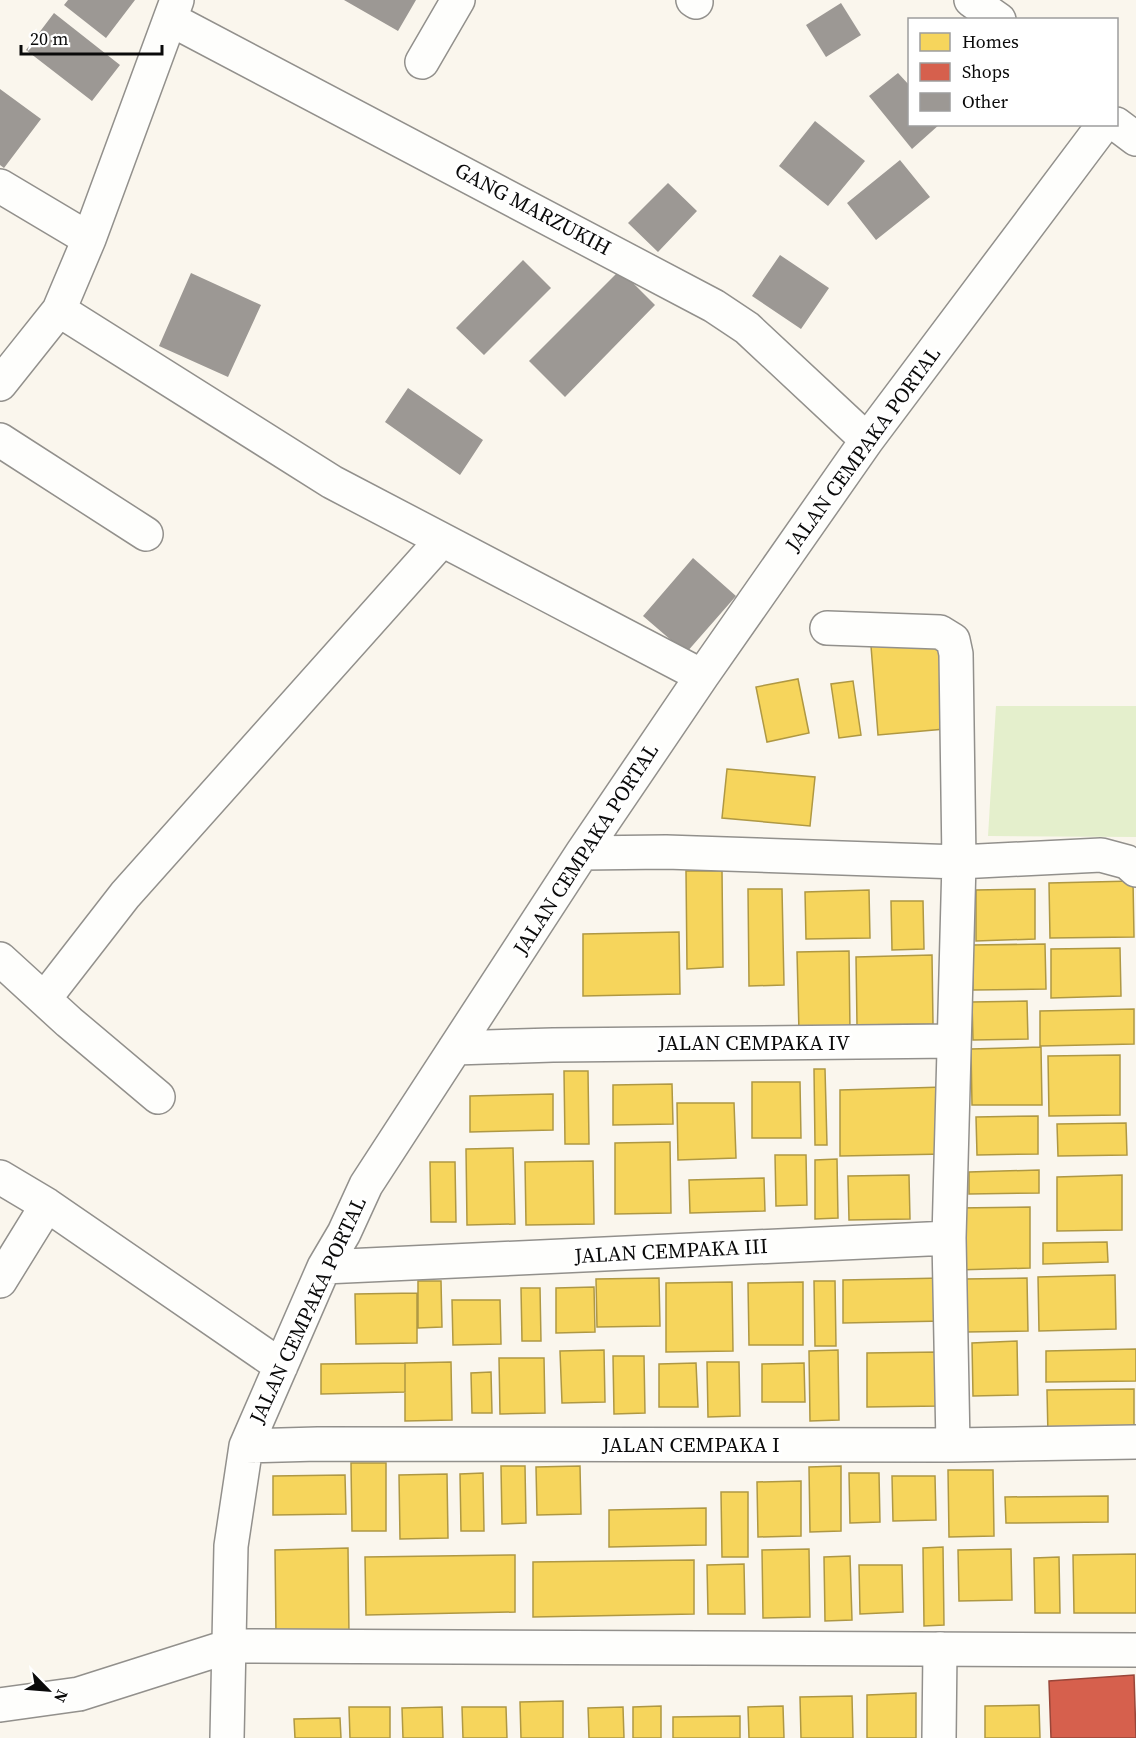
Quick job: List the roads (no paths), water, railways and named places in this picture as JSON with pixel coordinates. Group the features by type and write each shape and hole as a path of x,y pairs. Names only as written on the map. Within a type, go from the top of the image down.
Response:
{"street":[{"path":"422,62 458,0"},
{"path":"971,0 996,18"},
{"path":"0,384 60,310 89,239 174,9"},
{"name":"GANG MARZUKIH","path":"174,9 714,306 747,328 867,440"},
{"name":"JALAN CEMPAKA PORTAL","path":"227,1738 231,1546 246,1446 324,1267 344,1233 366,1185 582,853 702,676 867,440 1102,126"},
{"path":"1118,126 1136,139"},
{"path":"0,186 89,239"},
{"path":"60,310 332,482 702,676"},
{"path":"0,440 146,534"},
{"path":"45,998 125,895 442,540"},
{"path":"827,628 940,632 952,640 956,654 958,862 950,1238 953,1445"},
{"path":"582,853 666,852 958,862 1101,855 1127,862 1136,870"},
{"path":"0,959 158,1098"},
{"name":"JALAN CEMPAKA IV","path":"456,1048 954,1041"},
{"path":"0,1177 47,1205 281,1366"},
{"path":"0,1281 47,1205"},
{"name":"JALAN CEMPAKA III","path":"324,1267 950,1238"},
{"name":"JALAN CEMPAKA I","path":"246,1446 318,1444 953,1445 1136,1442"},
{"path":"0,1705 80,1694 230,1646 1136,1650"},
{"path":"939,1738 940,1649"}]}
